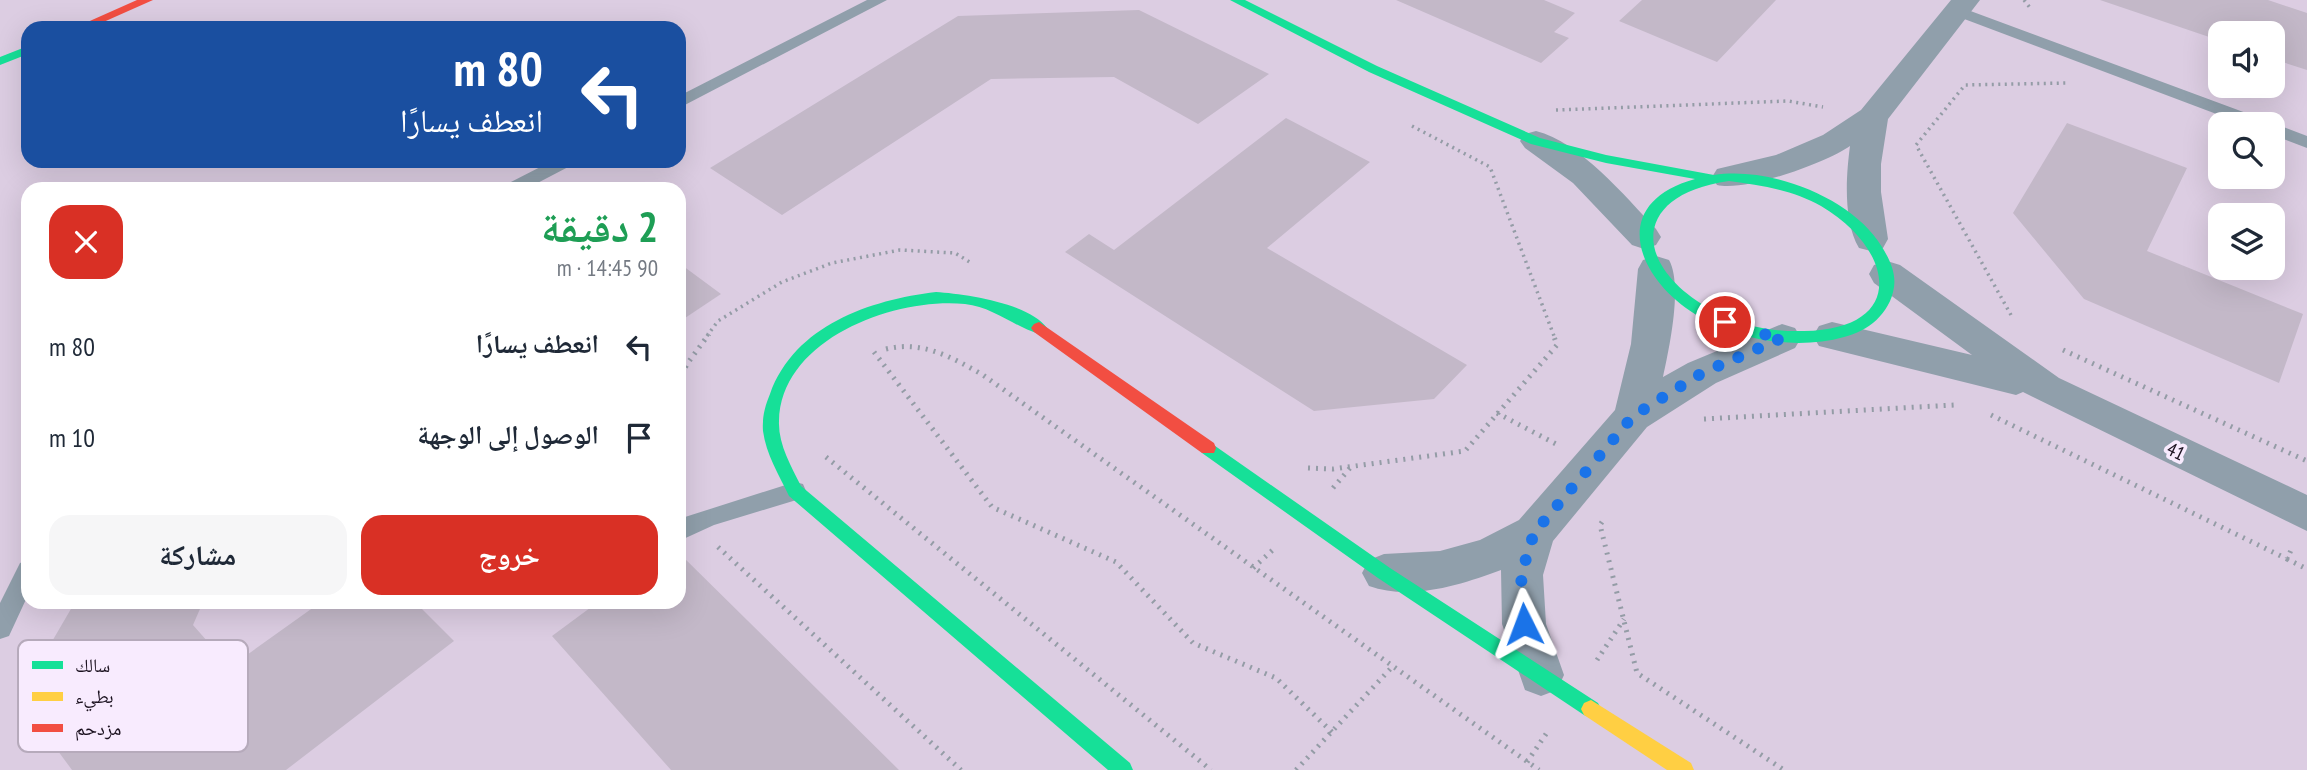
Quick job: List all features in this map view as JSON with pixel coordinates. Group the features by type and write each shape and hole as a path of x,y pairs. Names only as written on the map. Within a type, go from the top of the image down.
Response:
{"street":[{"path":"97,21 148,0"},
{"path":"1236,0 1373,69 1536,141 1606,159 1722,178 1769,181 1809,194 1844,214 1871,239 1887,274 1886,295 1876,313 1857,327 1832,336"},
{"path":"1633,416 1652,342 1656,305 1649,215 1663,197 1685,185 1786,163 1834,142 1872,117 1961,6"},
{"path":"0,61 21,53"},
{"path":"1871,239 1863,194 1863,167 1872,117"},
{"path":"1536,141 1585,175 1650,253 1677,293 1707,314 1743,330 1782,338 1832,336 2045,388"},
{"path":"1887,274 2045,388"},
{"path":"1123,770 795,491 782,473 769,435 775,397 795,361 828,330 869,309 915,298 961,298 1004,308 1040,329 1384,573 1684,770"},
{"path":"1384,573 1440,570 1490,556 1534,533 1633,416 1702,373 1782,338"},
{"name":"41","path":"2045,388 2307,514"},
{"path":"1534,533 1521,575 1524,624 1541,675"}],"lane":[{"path":"686,99 879,0"},
{"path":"1961,6 2097,63 2227,112"},
{"path":"2285,134 2307,142"},
{"path":"525,182 552,168"},
{"path":"686,527 728,510 772,501 795,491"},
{"path":"0,628 21,584"}],"path":[{"path":"2024,0 2038,19"},
{"path":"2013,319 1916,145 1965,85 2084,82 2097,63"},
{"path":"1554,110 1788,100 1872,117"},
{"path":"1307,468 1333,469 1465,451 1557,345 1490,167 1404,122"},
{"path":"686,366 718,321 782,282 832,263 900,250 955,253 978,268"},
{"path":"863,354 894,347 942,351 983,375 1539,770"},
{"path":"2057,348 2307,461"},
{"path":"874,352 992,507 1116,562 1193,643 1276,678 1333,733"},
{"path":"1695,419 1956,405"},
{"path":"1982,410 2307,569"},
{"path":"824,455 1211,770"},
{"path":"1608,514 1600,525 1637,673 1784,770"},
{"path":"2287,559 2307,514"},
{"path":"686,527 961,770"},
{"path":"1296,770 1393,666"}],"building":[{"path":"1396,0 1544,0 1575,13 1554,32 1569,38 1541,63"},
{"path":"1642,0 1776,0 1717,62 1619,21"},
{"path":"2100,0 2268,0 2307,13 2307,70 2285,63 2285,21 2208,21 2208,37"},
{"path":"1139,10 1269,74 1198,124 1114,77 991,79 782,215 710,168 958,16"},
{"path":"1286,118 1370,162 1267,248 1467,365 1434,399 1314,411 1065,252 1089,234 1114,250"},
{"path":"2067,123 2187,168 2147,251 2208,276 2208,280 2219,280 2303,314 2279,383 2084,299 2013,213"},
{"path":"686,268 721,294 686,317"},
{"path":"686,560 899,770 671,770 552,636 589,609 686,609"},
{"path":"71,609 200,609 193,625 206,640 53,640"},
{"path":"311,609 422,609 454,641 286,770 72,770 59,752 248,752 248,654"}],"traffic: fast":[{"path":"1236,0 1373,69 1536,141 1606,159 1709,177"},
{"path":"0,61 21,53"},
{"path":"1729,177 1803,192 1838,211 1864,233 1882,259 1887,274 1887,289 1881,304 1871,317 1859,326 1836,334 1812,337 1764,334 1718,320 1690,304 1676,292 1653,262 1647,246 1646,229 1651,214 1664,199 1687,186 1729,177"},
{"path":"1039,328 994,306 965,299 906,301 847,321 821,338 799,358 782,382 772,410 773,442 795,491 1123,770"},
{"path":"1208,448 1384,573 1591,709"}],"traffic: slow":[{"path":"1591,709 1684,770"}],"traffic: jam":[{"path":"97,21 147,0"},
{"path":"1039,328 1208,448"}],"route":[{"path":"1524,624 1521,575 1534,533 1633,416 1702,373 1782,338 1743,330 1725,322"}]}
